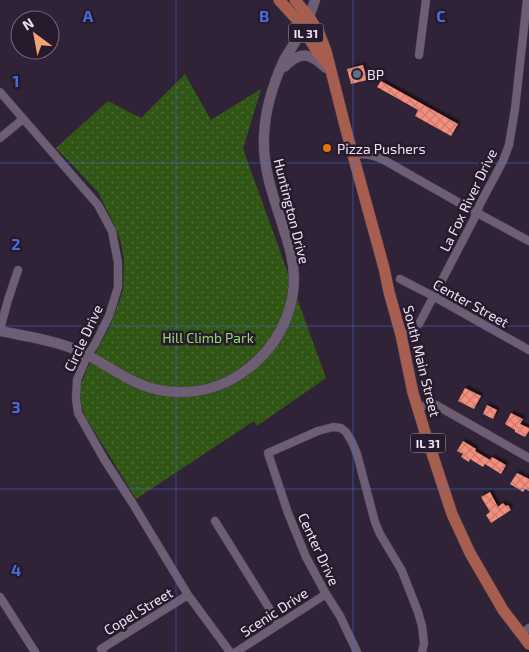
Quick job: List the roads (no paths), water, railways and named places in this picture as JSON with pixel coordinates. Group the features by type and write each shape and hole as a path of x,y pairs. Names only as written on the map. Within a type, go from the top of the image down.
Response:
{"main road":[{"name":"IL 31","path":"279,0 300,23 331,71"},
{"name":"IL 31","path":"295,0 319,33 331,71"},
{"name":"South Main Street","path":"331,71 401,336 414,393 437,471 470,553 499,603 525,631 529,644"}],"street":[{"path":"303,28 315,0"},
{"path":"419,55 426,0"},
{"name":"La Fox River Drive","path":"401,336 417,326 503,161 509,145 527,0"},
{"name":"Huntington Drive","path":"0,330 76,350 128,378 154,389 177,392 199,391 222,384 242,374 262,357 278,336 289,312 293,288 293,267 290,250 265,162 264,135 268,102 284,60 303,28"},
{"path":"280,71 290,60 300,56 313,57 331,71"},
{"name":"Circle Drive","path":"0,92 98,205 112,231 118,264 118,287 109,316 87,356 77,380 76,399 78,413 104,459 188,595 230,652"},
{"path":"0,138 23,118"},
{"path":"353,155 375,156 384,160 529,241"},
{"path":"0,330 18,270"},
{"name":"Center Street","path":"400,278 529,350"},
{"path":"418,408 429,404 436,405 529,458"},
{"name":"Center Drive","path":"357,652 340,616 306,557 288,513 268,452 318,431 335,427 341,428 346,432 357,454 374,522 402,571 418,612 424,643 422,652"},
{"path":"215,521 279,624"},
{"name":"Scenic Drive","path":"236,652 326,594"},
{"name":"Copel Street","path":"102,650 188,595"},
{"path":"0,597 35,652"}],"place":[{"name":"BP","path":"357,74"},
{"name":"Pizza Pushers","path":"327,148"}],"park label":[{"name":"Hill Climb Park","path":"208,337"}]}
